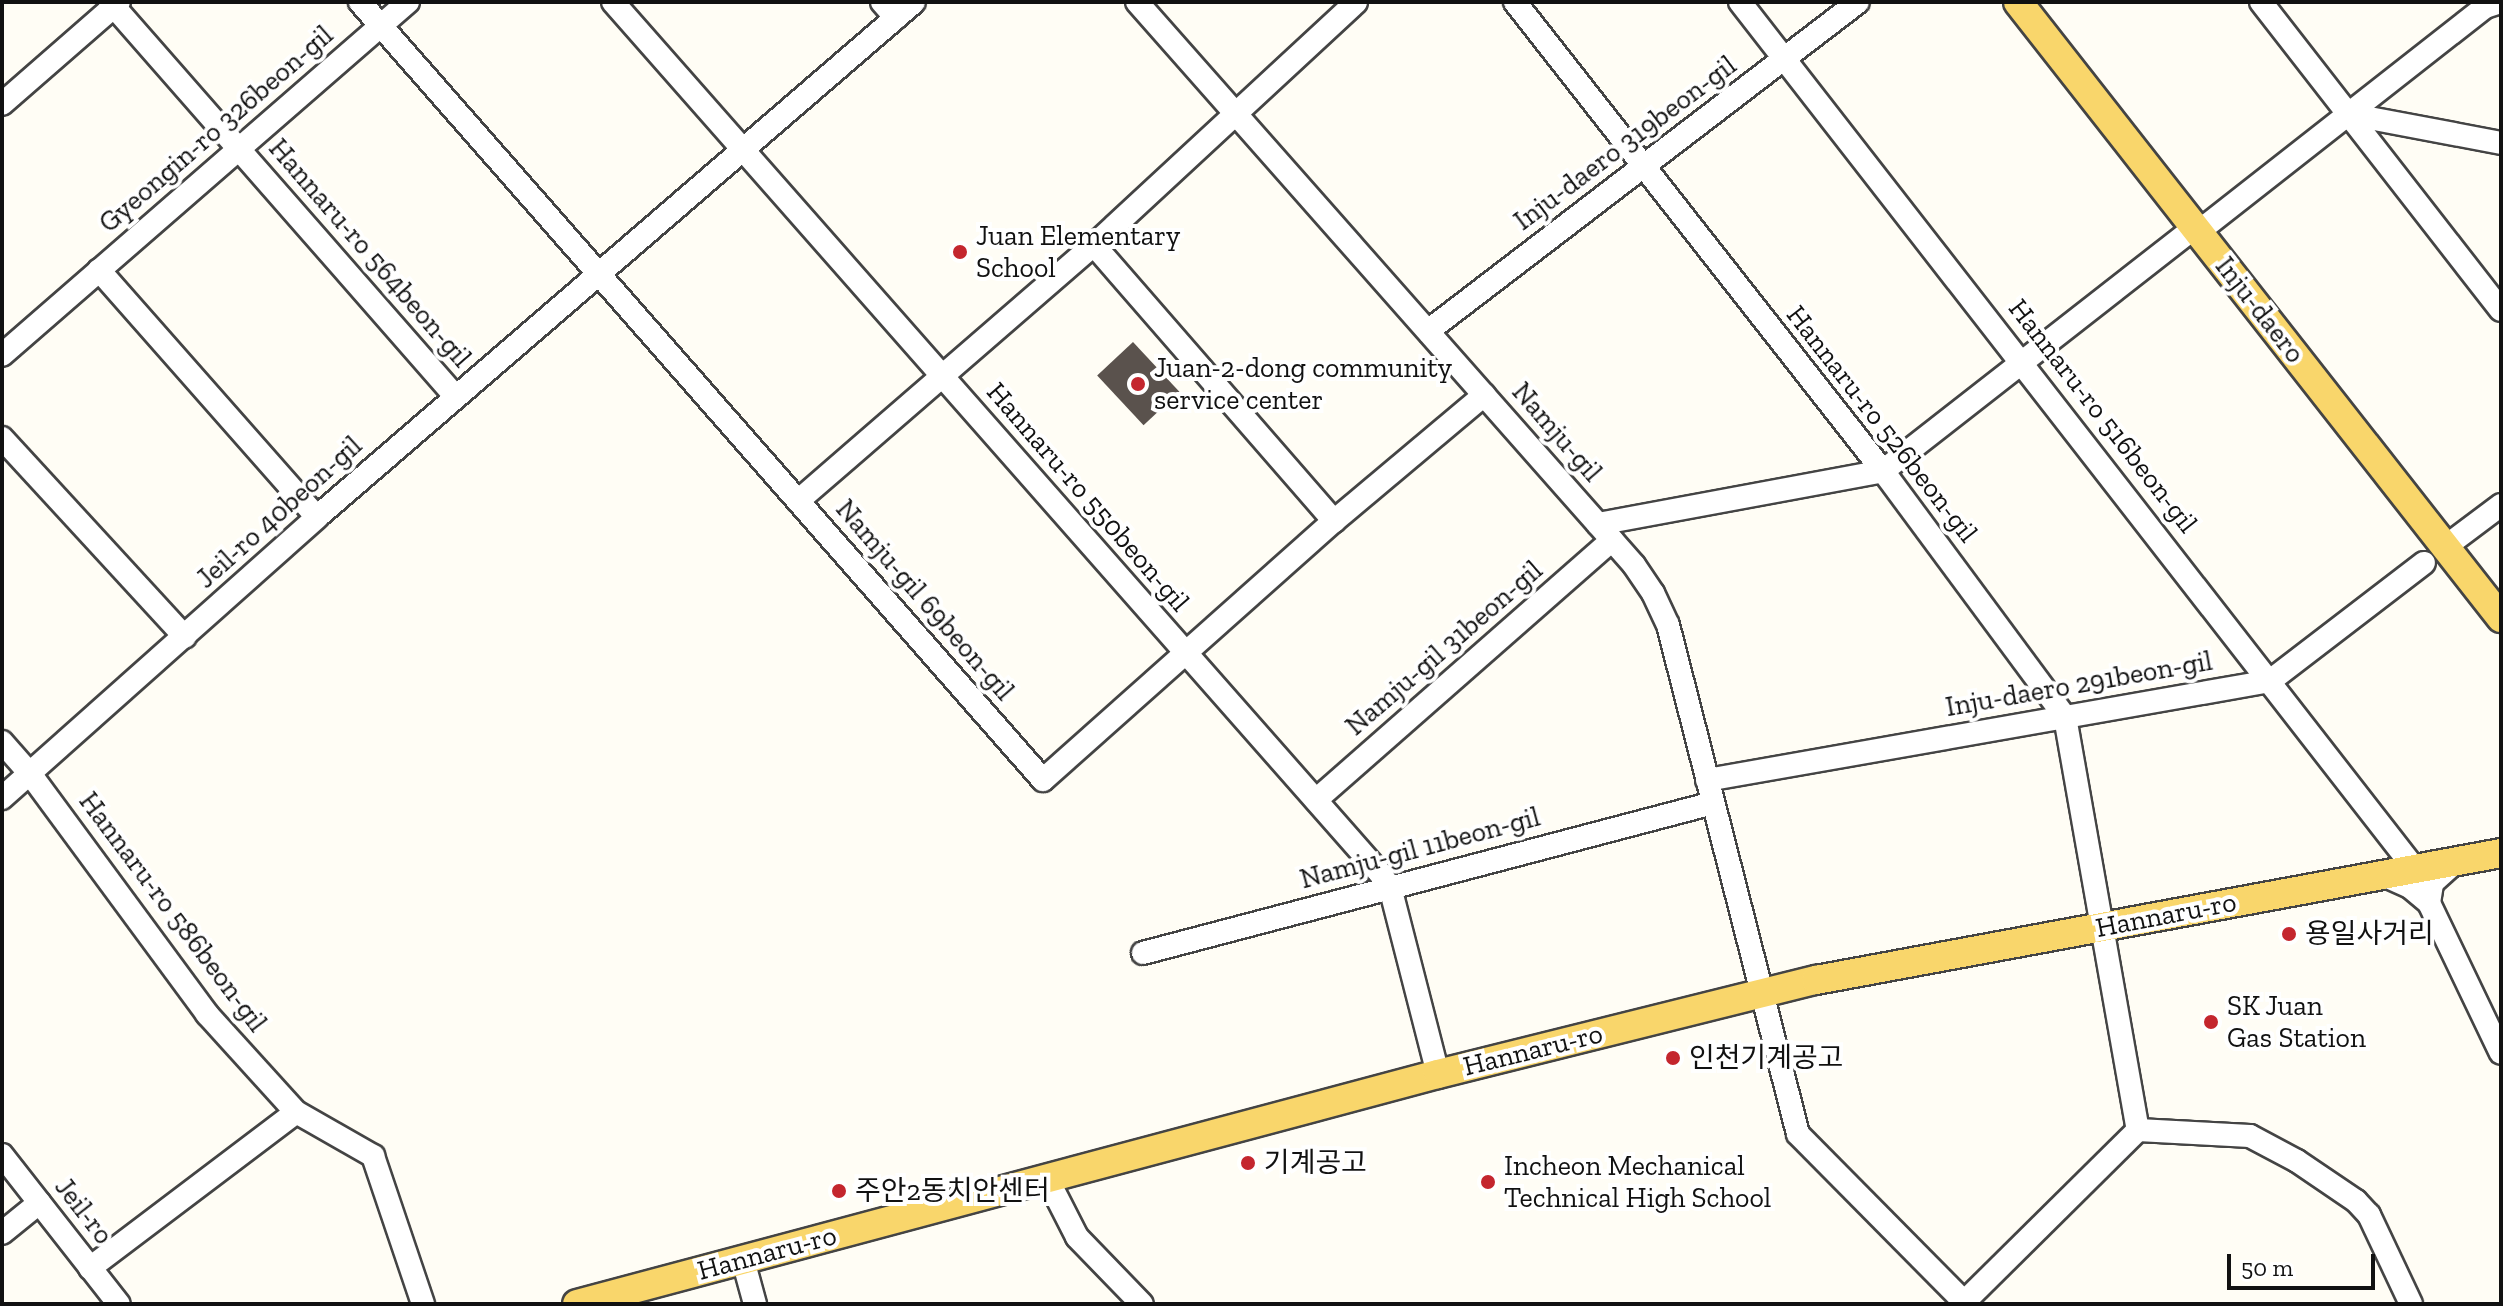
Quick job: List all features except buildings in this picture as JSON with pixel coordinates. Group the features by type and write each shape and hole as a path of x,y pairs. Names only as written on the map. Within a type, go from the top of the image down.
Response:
{"main road":[{"name":"Inju-daero","path":"2018,2 2196,229 2440,551 2501,618"},
{"name":"Hannaru-ro","path":"577,1304 1438,1074 1762,993 2501,853"}],"street":[{"path":"360,2 798,501"},
{"name":"Gyeongin-ro 326beon-gil","path":"2,355 408,2"},
{"name":"Hannaru-ro 550beon-gil","path":"613,2 1390,887 1438,1074"},
{"name":"Jeil-ro 40beon-gil","path":"2,798 317,517 743,150 889,10 914,2"},
{"name":"Namju-gil","path":"1137,2 1605,532 1653,593 1668,625 1798,1134 1965,1303"},
{"name":"Namju-gil 69beon-gil","path":"1186,653 1043,780 798,501 1094,245 1356,2"},
{"name":"Hannaru-ro 516beon-gil","path":"1740,2 2023,361 2415,869"},
{"name":"Inju-daero 319beon-gil","path":"1428,331 1858,2"},
{"path":"2261,2 2501,310"},
{"path":"2,104 114,3"},
{"name":"Hannaru-ro 564beon-gil","path":"114,3 456,397"},
{"path":"1605,532 1883,471 2489,4"},
{"name":"Hannaru-ro 526beon-gil","path":"1526,6 1644,166 1883,471 2065,717 2138,1130"},
{"path":"2348,114 2501,143"},
{"path":"1094,245 1334,521"},
{"name":"Gyeongin-ro 326beon-gil","path":"99,270 317,517"},
{"path":"1186,653 1334,521 1484,395"},
{"path":"2,438 185,637"},
{"name":"Inju-daero 291beon-gil","path":"1707,780 2270,681 2501,505"},
{"name":"Namju-gil 31beon-gil","path":"1316,800 1605,532"},
{"name":"Hannaru-ro 586beon-gil","path":"2,742 31,775 207,1014 296,1112 373,1156 423,1304"},
{"name":"Namju-gil 11beon-gil","path":"1143,953 1713,803"},
{"path":"2429,903 2432,883 2457,861"},
{"path":"2383,875 2410,887 2429,903 2501,1053"},
{"path":"90,1268 296,1112"},
{"path":"1965,1303 2138,1130 2250,1136 2297,1161 2356,1201 2369,1215 2411,1304"},
{"name":"Jeil-ro","path":"2,1155 119,1304"},
{"path":"1047,1178 1077,1237 1142,1304"},
{"path":"2,1233 39,1203"},
{"path":"743,1260 755,1304"}],"place":[{"name":"Juan Elementary School","path":"960,252"},
{"name":"Juan-2-dong community service center","path":"1138,384"},
{"name":"용일사거리","path":"2289,934"},
{"name":"SK Juan Gas Station","path":"2211,1022"},
{"name":"인천기계공고","path":"1673,1058"},
{"name":"기계공고","path":"1248,1163"},
{"name":"Incheon Mechanical Technical High School","path":"1488,1182"},
{"name":"주안2동치안센터","path":"839,1191"}]}
